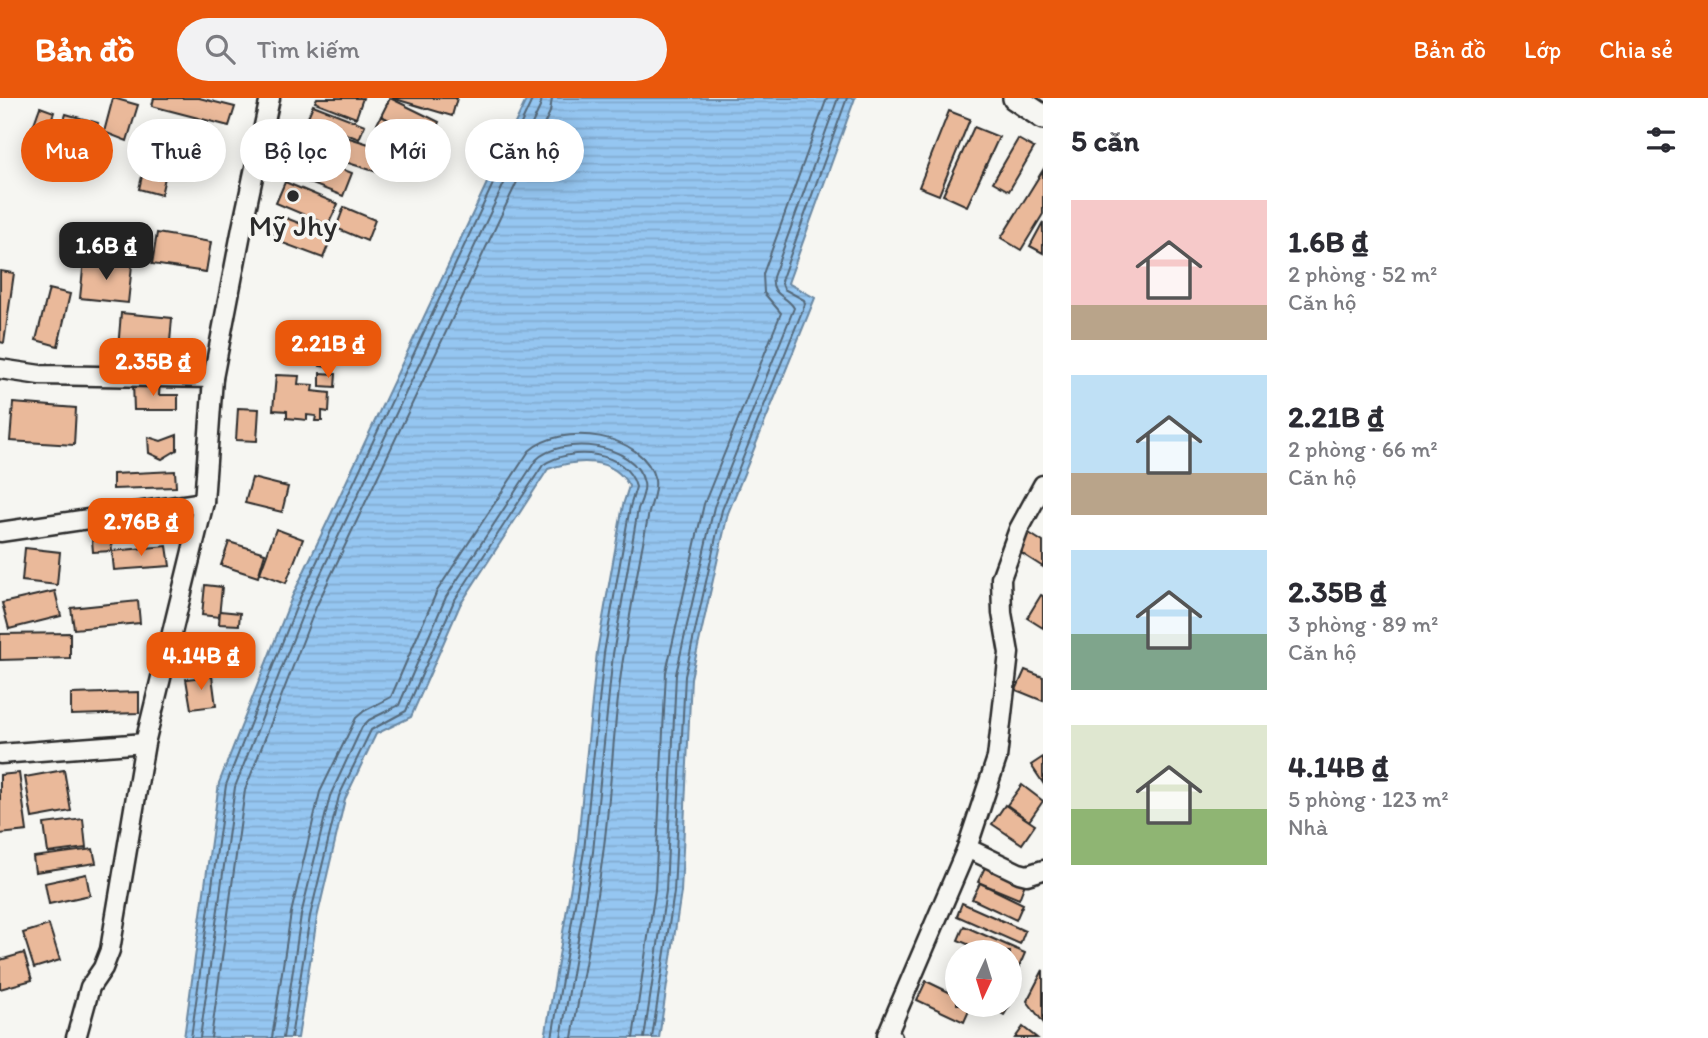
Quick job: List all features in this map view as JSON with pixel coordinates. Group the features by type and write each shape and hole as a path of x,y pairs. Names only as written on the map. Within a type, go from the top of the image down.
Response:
{"street":[{"path":"76,1038 90,987 103,968 110,950 145,743 204,502 213,378 270,98"},
{"path":"1015,98 1043,117"},
{"path":"0,369 40,375 213,378"},
{"path":"892,1038 887,1035 967,848 997,758 1009,653 1002,613 1001,578 1019,529 1043,485"},
{"path":"0,532 204,502"},
{"path":"0,754 145,743"},
{"path":"967,848 1019,873 1027,875 1043,870"}],"water":[{"path":"527,98 855,98 788,283 815,298 728,513 691,678 681,892 659,1038 545,1038 577,850 597,652 623,505 629,486 614,469 582,462 548,469 460,605 411,717 376,734 345,799 317,918 298,1038 184,1038 219,783 292,597 487,182 584,182 584,119 517,119"}],"building":[{"path":"113,98 138,105 134,119 127,119 127,141 113,136 113,119 107,119"},
{"path":"154,98 199,98 235,107 229,126 226,125 226,119 202,119 152,106"},
{"path":"317,98 363,98 356,118 315,102"},
{"path":"390,98 433,119 387,119 381,116"},
{"path":"392,98 457,98 452,116"},
{"path":"313,105 349,119 307,119"},
{"path":"40,107 54,112 51,119 36,119"},
{"path":"949,111 970,119 939,195 919,187"},
{"path":"66,114 84,119 64,119"},
{"path":"351,120 365,125 359,139 351,136"},
{"path":"974,127 999,137 967,206 943,195"},
{"path":"351,138 365,143 365,168 351,164"},
{"path":"1018,139 1034,148 1009,191 993,182"},
{"path":"1043,170 1043,214 1021,250 1001,238"},
{"path":"141,182 164,182 161,195 139,189"},
{"path":"285,182 338,204 328,225 276,203"},
{"path":"307,182 348,182 343,196"},
{"path":"344,207 375,220 367,241 336,228"},
{"path":"281,216 332,236 323,258 272,239"},
{"path":"1043,222 1043,253 1030,246"},
{"path":"157,233 211,242 206,272 152,264"},
{"path":"84,260 132,265 128,303 80,298"},
{"path":"0,271 14,273 4,343 0,342"},
{"path":"49,289 70,294 58,346 36,340"},
{"path":"121,313 172,318 169,354 118,349"},
{"path":"323,338 337,339 334,368 320,366"},
{"path":"320,373 336,374 335,387 320,386"},
{"path":"276,375 299,376 298,384 313,385 312,391 330,393 329,412 322,411 322,421 315,421 316,416 307,415 307,420 287,418 287,411 273,410"},
{"path":"133,383 160,383 159,395 178,395 178,410 134,410"},
{"path":"13,403 76,408 74,445 10,441"},
{"path":"238,408 259,409 257,441 236,440"},
{"path":"177,435 177,450 162,459 149,453 148,437 161,441"},
{"path":"175,471 176,487 113,489 113,474"},
{"path":"252,478 288,487 282,512 245,503"},
{"path":"110,526 112,551 93,552 91,527"},
{"path":"276,529 303,539 286,583 260,573"},
{"path":"1029,533 1043,542 1043,567 1018,551"},
{"path":"229,542 265,553 258,577 221,565"},
{"path":"167,546 170,566 114,570 112,551"},
{"path":"25,548 60,552 57,585 22,581"},
{"path":"205,585 222,587 219,617 202,615"},
{"path":"55,591 61,616 9,629 2,603"},
{"path":"1041,595 1043,596 1043,628 1027,618"},
{"path":"138,601 140,623 74,629 71,608"},
{"path":"220,611 240,613 239,625 219,624"},
{"path":"70,633 70,658 0,660 0,634"},
{"path":"1025,670 1043,677 1043,701 1016,690"},
{"path":"212,676 216,706 191,709 186,679"},
{"path":"139,692 139,713 71,715 71,694"},
{"path":"1043,757 1043,783 1031,765"},
{"path":"64,770 71,811 32,818 25,777"},
{"path":"19,773 27,831 0,834 0,775"},
{"path":"1022,785 1043,801 1029,821 1007,805"},
{"path":"1005,805 1035,825 1022,844 992,824"},
{"path":"83,819 86,848 48,853 44,824"},
{"path":"93,849 96,863 35,872 33,857"},
{"path":"986,865 1026,881 1019,899 978,882"},
{"path":"86,874 90,895 49,904 45,883"},
{"path":"980,883 1023,904 1016,920 972,899"},
{"path":"962,903 1025,931 1022,940 1011,940 957,916"},
{"path":"49,925 60,960 34,968 23,933"},
{"path":"964,926 996,940 958,940"},
{"path":"24,953 32,980 0,989 0,960"},
{"path":"1043,970 1043,1022 1027,1001"},
{"path":"926,981 945,990 945,1013 917,1000"},
{"path":"953,1017 966,1017 964,1022"},
{"path":"1023,1027 1037,1038 1015,1038"}],"place":[{"name":"Mỹ Jhy","path":"293,196"}]}
